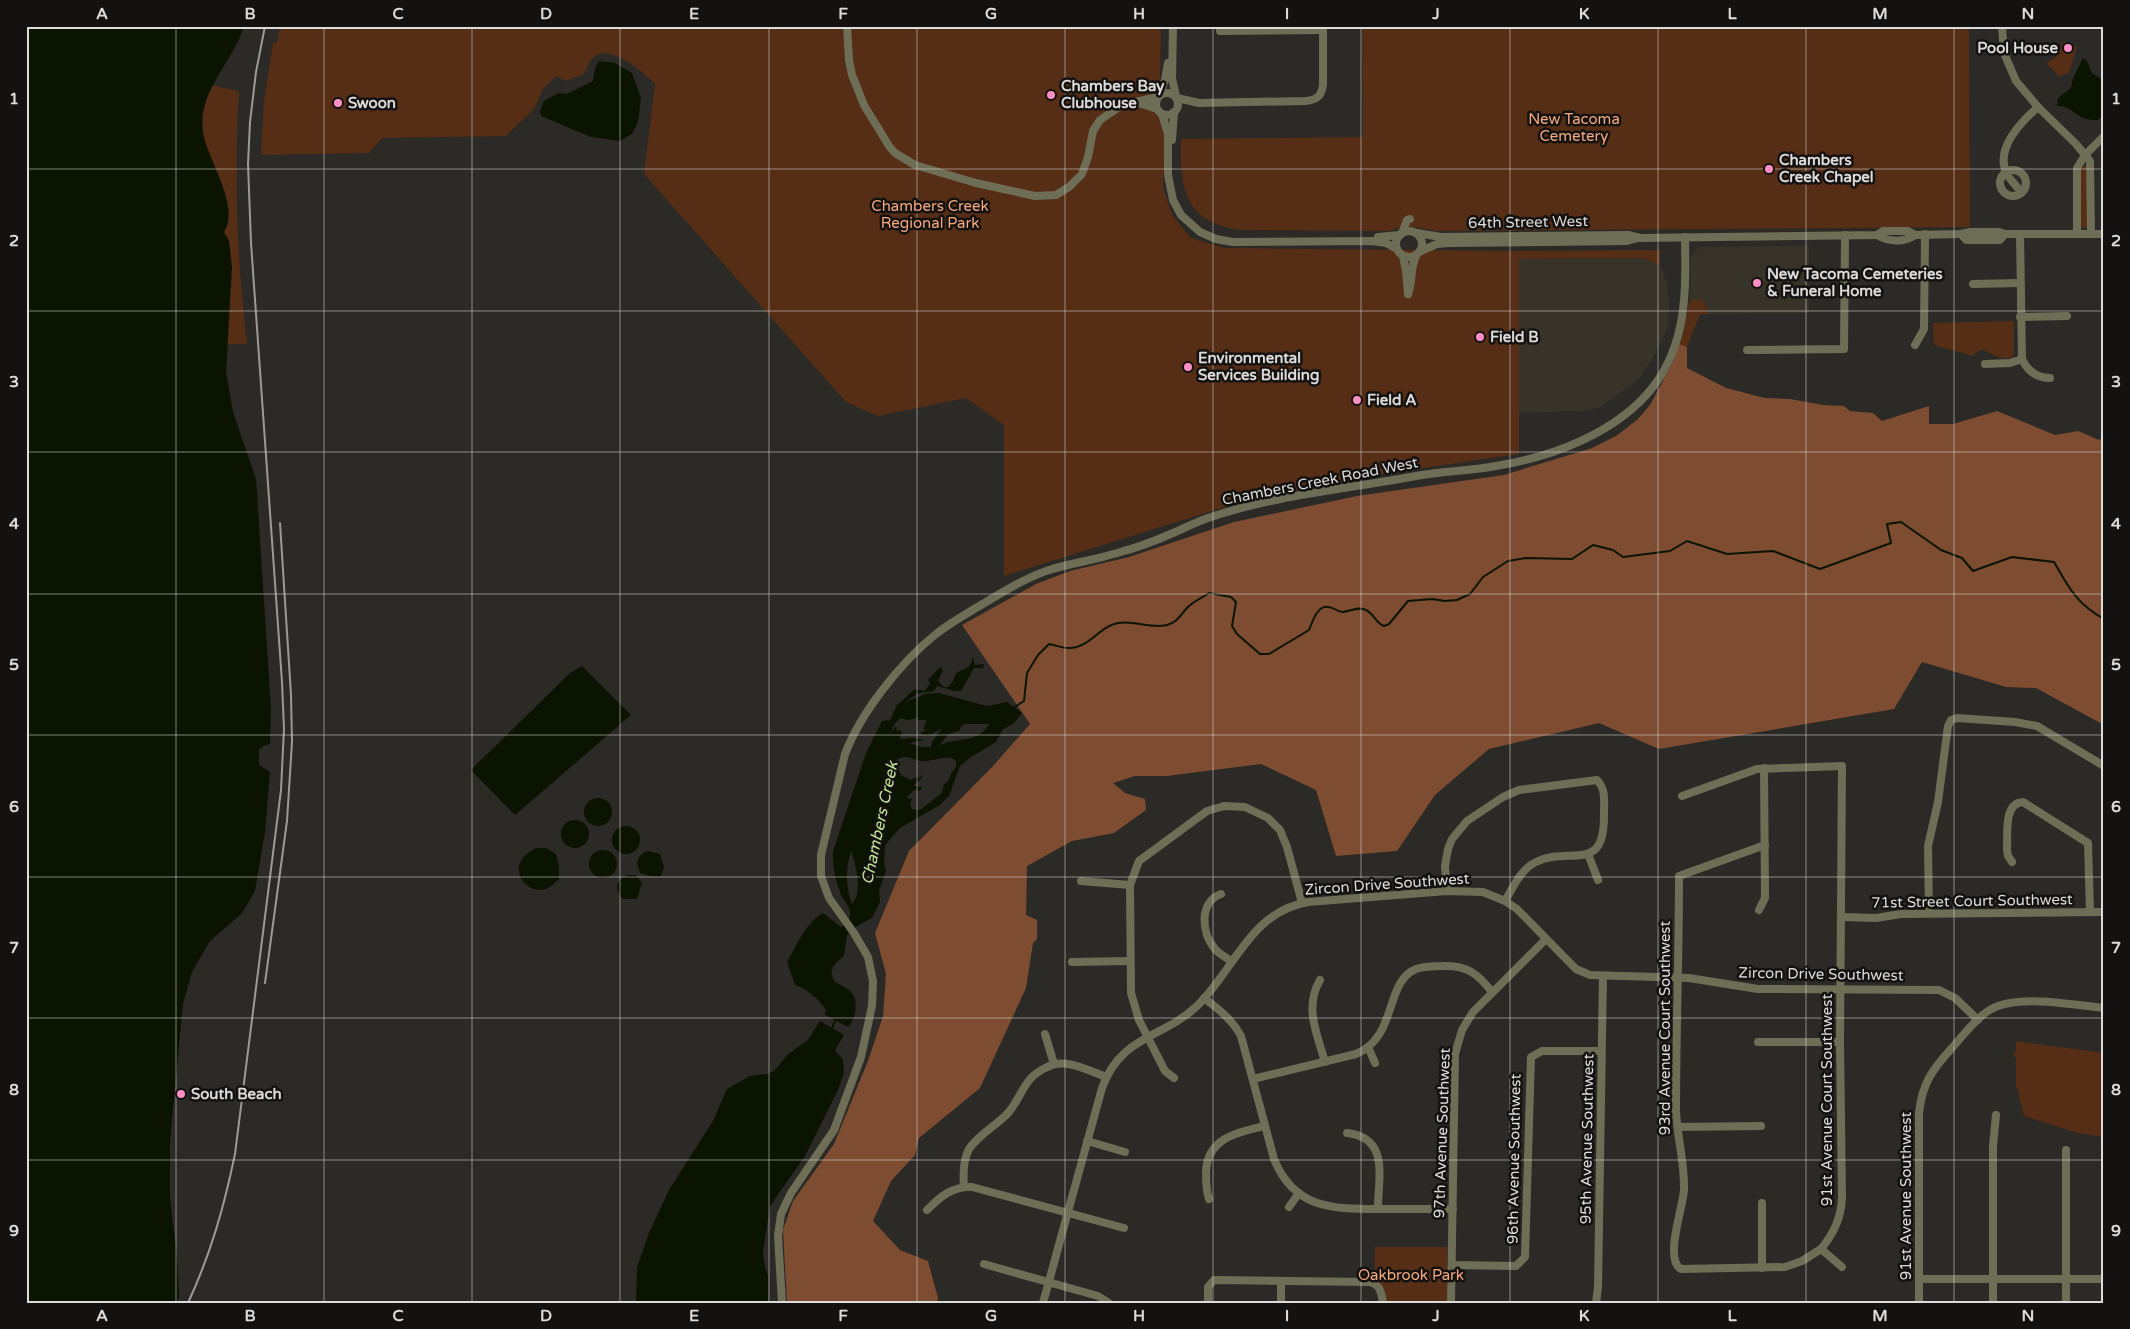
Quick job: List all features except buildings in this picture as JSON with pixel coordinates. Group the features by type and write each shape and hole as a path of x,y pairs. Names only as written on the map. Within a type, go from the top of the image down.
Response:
{"street":[{"path":"847,26 852,75 864,105 882,137 895,153 915,165 976,183 1035,196 1056,196 1070,187 1082,174 1088,157 1092,131 1100,120 1122,105 1168,92 1176,97 1199,103 1305,101 1319,97 1323,84 1323,28 1220,31"},
{"path":"1168,26 1168,68 1155,104 1168,134 1168,175 1172,200 1181,215 1208,236 1224,241 1372,241 1386,243 1397,249 1403,256 1408,294 1411,286 1412,267 1422,242 1415,232 1410,219 1407,220 1397,240 1397,249"},
{"path":"1173,26 1172,78 1176,97 1172,144 1173,188 1180,206 1194,226 1217,235 1241,238 1386,237 1415,232"},
{"path":"2002,26 2002,45 2011,71 2038,107 2076,144 2091,165 2091,234"},
{"path":"1136,102 1169,115 1199,103"},
{"path":"2022,192 2006,172 2005,159 2010,139 2020,124 2038,107"},
{"path":"2077,234 2077,168 2085,156 2104,136"},
{"path":"2014,170 2022,173 2026,181 2022,192 2014,196 2003,190 2001,179 2006,172 2014,170"},
{"path":"1685,237 1877,235 1883,231 1908,231 1915,235 1961,234 1966,232 2104,234"},
{"name":"64th Street West","path":"1415,232 1441,237 1628,235 1640,238"},
{"path":"1915,345 1924,329 1925,234"},
{"path":"2020,234 2022,359 2027,368 2034,374 2042,378 2050,378"},
{"path":"1747,350 1844,349 1844,235"},
{"name":"64th Street West","path":"1418,254 1437,244 1448,243 1628,241 1640,238 1685,237"},
{"name":"Chambers Creek Road West","path":"782,1303 778,1236 781,1214 791,1193 834,1130 861,1057 870,1018 874,988 871,968 854,932 826,891 820,866 845,754 857,725 907,662 938,632 1002,592 1047,570 1123,551 1162,538 1207,518 1292,498 1420,476 1515,463 1554,451 1602,429 1637,404 1652,389 1669,362 1680,334 1684,311 1685,237"},
{"path":"1403,256 1409,258 1418,254"},
{"path":"1972,284 2020,284"},
{"path":"2020,317 2066,316"},
{"path":"1985,364 2010,363 2022,359"},
{"path":"1929,914 1928,846 1938,802 1950,722 1957,718 2031,725 2041,728 2104,766"},
{"name":"91st Avenue Court Southwest","path":"1764,768 1842,766 1841,1209 1835,1230 1821,1249"},
{"path":"1682,796 1749,770 1764,768 1765,898 1759,910"},
{"path":"1447,892 1445,866 1448,849 1452,839 1467,821 1503,797 1519,790 1598,780 1604,795 1604,834 1597,848 1588,854 1535,862 1522,873 1505,900"},
{"path":"2012,862 2007,850 2010,810 2020,802 2027,804 2088,843 2090,912"},
{"path":"1174,1078 1165,1071 1133,1005 1130,987 1130,885 1136,867 1144,857 1199,816 1218,807 1240,806 1259,812 1275,823 1280,830 1287,847 1302,903"},
{"name":"93rd Avenue Court Southwest","path":"1762,1268 1681,1269 1677,1268 1674,1260 1684,1183 1678,1127 1677,977 1679,876 1765,845"},
{"path":"1588,854 1598,880"},
{"path":"1080,880 1130,885"},
{"name":"Zircon Drive Southwest","path":"1043,1303 1106,1077 1119,1057 1138,1041 1187,1014 1204,998 1261,924 1278,912 1302,903 1447,892 1482,892 1505,900 1517,909 1576,969 1590,975 1677,977 1758,989 1939,990 1955,998 1978,1020"},
{"path":"1222,894 1212,898 1208,903 1205,922 1207,935 1215,949 1231,961"},
{"name":"71st Street Court Southwest","path":"1842,917 1876,918 1901,914 2104,912"},
{"name":"97th Avenue Southwest","path":"1451,1303 1455,1054 1465,1024 1492,992 1546,939"},
{"path":"1072,962 1130,961"},
{"path":"1253,1078 1356,1054 1368,1047 1377,1039 1386,1023 1398,987 1406,976 1417,969 1454,966 1469,969 1480,977 1492,992"},
{"name":"95th Avenue Southwest","path":"1596,1303 1598,1287 1603,976"},
{"path":"1320,980 1312,994 1311,1005 1325,1062"},
{"path":"1204,998 1235,1025 1241,1036 1278,1168 1289,1185 1299,1193 1329,1207 1453,1209"},
{"path":"1978,1020 1989,1010 2012,1002 2029,1001 2104,1008"},
{"name":"91st Avenue Southwest","path":"1919,1303 1919,1112 1921,1099 1929,1075 1978,1020"},
{"path":"1046,1034 1054,1064"},
{"path":"1758,1042 1840,1042"},
{"path":"1368,1047 1375,1063"},
{"name":"96th Avenue Southwest","path":"1452,1266 1516,1266 1523,1261 1526,1248 1530,1057 1542,1051 1601,1051"},
{"path":"964,1186 965,1159 970,1148 979,1137 1012,1115 1031,1078 1054,1064 1078,1066 1106,1077"},
{"path":"1993,1303 1993,1146 1996,1115"},
{"path":"1209,1199 1207,1194 1206,1167 1211,1151 1225,1138 1265,1126"},
{"path":"1678,1127 1761,1126"},
{"path":"1347,1133 1369,1139 1376,1150 1378,1160 1378,1209"},
{"path":"1087,1141 1125,1152"},
{"path":"2066,1150 2066,1303"},
{"path":"927,1210 946,1192 964,1186 976,1187 1124,1228"},
{"path":"1289,1207 1299,1193"},
{"path":"1762,1203 1762,1268 1779,1268 1796,1264 1821,1249 1842,1267"},
{"path":"984,1264 1098,1296 1109,1303"},
{"path":"1919,1279 2104,1279"},
{"path":"1208,1303 1210,1282 1214,1280 1375,1284 1379,1287 1383,1303"},
{"path":"1281,1281 1281,1303"}],"shaded area":[{"path":"1809,246 1809,313 1709,314 1703,300 1690,300 1691,258 1700,247"},
{"path":"1643,258 1660,265 1667,283 1669,309 1668,326 1656,352 1641,376 1599,408 1582,411 1519,413 1519,259"},
{"path":"1679,344 1687,347 1687,368 1726,388 1765,398 1790,399 1823,405 1844,406 1850,411 1873,413 1882,421 1929,406 1929,424 1953,424 1997,411 2055,435 2078,431 2099,440 2104,436 2104,725 2036,688 2006,687 1922,662 1894,709 1659,749 1599,723 1489,749 1435,795 1397,851 1336,856 1316,790 1261,764 1167,776 1135,776 1113,783 1125,793 1145,799 1146,810 1114,833 1072,841 1027,866 1026,915 1037,920 1037,939 1033,943 1026,988 980,1088 919,1138 915,1155 891,1181 873,1221 900,1250 928,1261 938,1298 937,1303 787,1303 783,1230 793,1201 834,1144 868,1061 883,1016 886,974 875,933 909,851 993,766 1030,724 962,625 1036,584 1070,571 1129,557 1234,522 1357,496 1504,475 1592,448 1616,436 1637,420 1650,405 1672,364"}],"green space":[{"name":"Chambers Creek Regional Park","path":"280,26 1161,26 1160,75 1158,86 1151,91 1149,109 1158,115 1162,125 1165,139 1163,187 1172,215 1191,238 1225,248 1520,251 1660,250 1660,265 1643,258 1519,259 1519,454 1375,475 1247,500 1004,576 1004,425 966,398 878,416 846,402 644,174 655,84 642,72 615,55 606,53 598,55 591,60 584,74 566,81 556,76 543,89 534,109 506,136 382,138 369,153 261,155 264,102 273,43 277,42"},
{"name":"New Tacoma Cemetery","path":"1362,26 1969,26 1970,227 1435,231 1400,227 1391,231 1240,230 1221,226 1196,211 1184,188 1181,139 1363,137"},
{"path":"2064,41 2077,47 2069,73 2057,77 2058,75 2046,63 2054,59"},
{"path":"180,79 239,91 237,218 247,344 194,344"},
{"path":"2081,165 2088,167 2088,227 2083,228 2080,224"},
{"path":"1690,300 1703,300 1709,314 1700,314 1687,347 1679,344"},
{"path":"2014,321 2014,354 2011,358 2000,358 1983,350 1973,356 1934,345 1933,323"},
{"path":"2016,1041 2104,1053 2104,1137 2077,1133 2024,1116 2016,1084 2016,1057 2013,1056 2016,1050"},
{"name":"Oakbrook Park","path":"1375,1247 1447,1247 1447,1303 1386,1303 1380,1283 1374,1280"}],"water":[{"path":"26,26 244,26 239,40 209,93 202,121 207,148 222,185 228,210 228,222 224,232 229,241 232,267 226,372 233,412 256,479 271,709 270,744 263,746 259,750 259,765 270,772 265,832 255,891 242,913 210,941 192,972 183,1004 170,1141 170,1198 177,1257 179,1297 177,1303 26,1303"},
{"path":"2083,58 2087,61 2092,73 2104,81 2104,114 2098,120 2084,118 2068,108 2057,106 2058,98 2071,88 2073,78"},
{"path":"599,61 615,63 632,73 641,98 638,122 632,134 620,141 591,137 541,116 540,111 544,101 559,93 567,94 593,81 595,68"},
{"path":"973,657 975,665 984,664 983,668 974,668 961,691 937,686 934,691 919,693 905,702 926,694 939,693 987,706 1007,702 1022,713 1013,724 1003,729 996,742 960,766 949,796 940,805 900,828 885,845 884,864 886,871 879,891 880,902 872,918 857,926 847,935 844,956 835,964 832,970 834,981 849,990 855,1000 855,1015 848,1027 824,1014 826,1010 816,998 795,985 787,962 802,935 817,917 823,913 841,927 849,918 849,909 842,897 835,875 833,851 866,753 882,721 890,720 897,705 915,689 925,691 930,683 928,680 940,667 943,670 938,681 944,687 948,687 956,673 967,668","holes":["900,718 908,720 918,718 918,720 927,720 923,729 927,729 920,733 923,735 930,735 942,728 932,742 931,747 921,747 909,743 924,740 915,738 900,739 902,732 900,730 897,731 896,726 892,732 893,726","989,724 979,735 940,745 948,734 959,731 962,725","906,757 923,761 949,758 956,761 956,767 948,781 944,784 942,793 920,810 912,809 910,805 912,798 909,799 907,797 914,790 920,791 922,788 914,785 921,779 923,774 918,779 918,776 911,780 902,776 895,769 895,761","851,851 858,878 857,893 852,904 848,891 848,864"]},
{"path":"582,666 631,715 515,815 471,770 570,673"},
{"path":"598,798 608,802 612,812 608,822 598,826 588,822 584,812 588,802"},
{"path":"575,820 585,824 589,834 585,844 575,848 565,844 561,834 565,824"},
{"path":"626,826 636,830 640,840 636,850 626,854 616,850 612,840 616,830"},
{"path":"536,848 546,848 556,854 559,866 559,879 546,889 534,889 529,886 521,878 519,872 522,859"},
{"path":"603,850 613,854 617,864 613,874 603,878 593,874 589,864 593,854"},
{"path":"649,851 660,854 664,867 661,876 650,876 640,873 638,860 641,855"},
{"path":"628,875 636,875 642,883 637,899 623,899 618,892 618,882"},
{"path":"820,1021 844,1035 835,1050 843,1060 844,1073 838,1090 805,1156 770,1206 763,1252 768,1275 768,1303 636,1303 637,1267 649,1233 669,1190 713,1121 727,1089 750,1076 767,1074 774,1071 788,1054 808,1040"}],"waterway":[{"name":"Chambers Creek","path":"1013,708 1024,701 1027,673 1038,655 1049,644 1066,648 1078,647 1106,628 1124,622 1155,626 1171,624 1187,608 1209,593 1231,597 1236,602 1232,626 1237,634 1260,654 1269,654 1309,630 1315,615 1324,607 1330,607 1343,612 1363,609 1384,626 1389,624 1408,601 1432,599 1457,600 1470,594 1483,577 1508,561 1526,558 1572,559 1593,545 1613,550 1623,557 1670,551 1687,541 1727,554 1773,551 1820,569 1891,543 1887,524 1901,522 1941,550 1962,558 1973,571 2012,557 2054,562 2080,601 2104,619"},
{"name":"Chambers Creek","path":"832,1028 836,1018"}],"railway":[{"path":"188,1303 204,1266 216,1230 235,1154 281,790 284,729 282,682 251,243 248,164 250,122 256,72 265,26"},
{"path":"265,983 287,821 292,742 291,695 280,523"}],"place":[{"name":"Pool House","path":"2068,48"},
{"name":"Chambers Bay Clubhouse","path":"1051,95"},
{"name":"Swoon","path":"338,103"},
{"name":"Chambers Creek Chapel","path":"1769,169"},
{"name":"New Tacoma Cemeteries & Funeral Home","path":"1757,283"},
{"name":"Field B","path":"1480,337"},
{"name":"Environmental Services Building","path":"1188,367"},
{"name":"Field A","path":"1357,400"},
{"name":"South Beach","path":"181,1094"}]}
